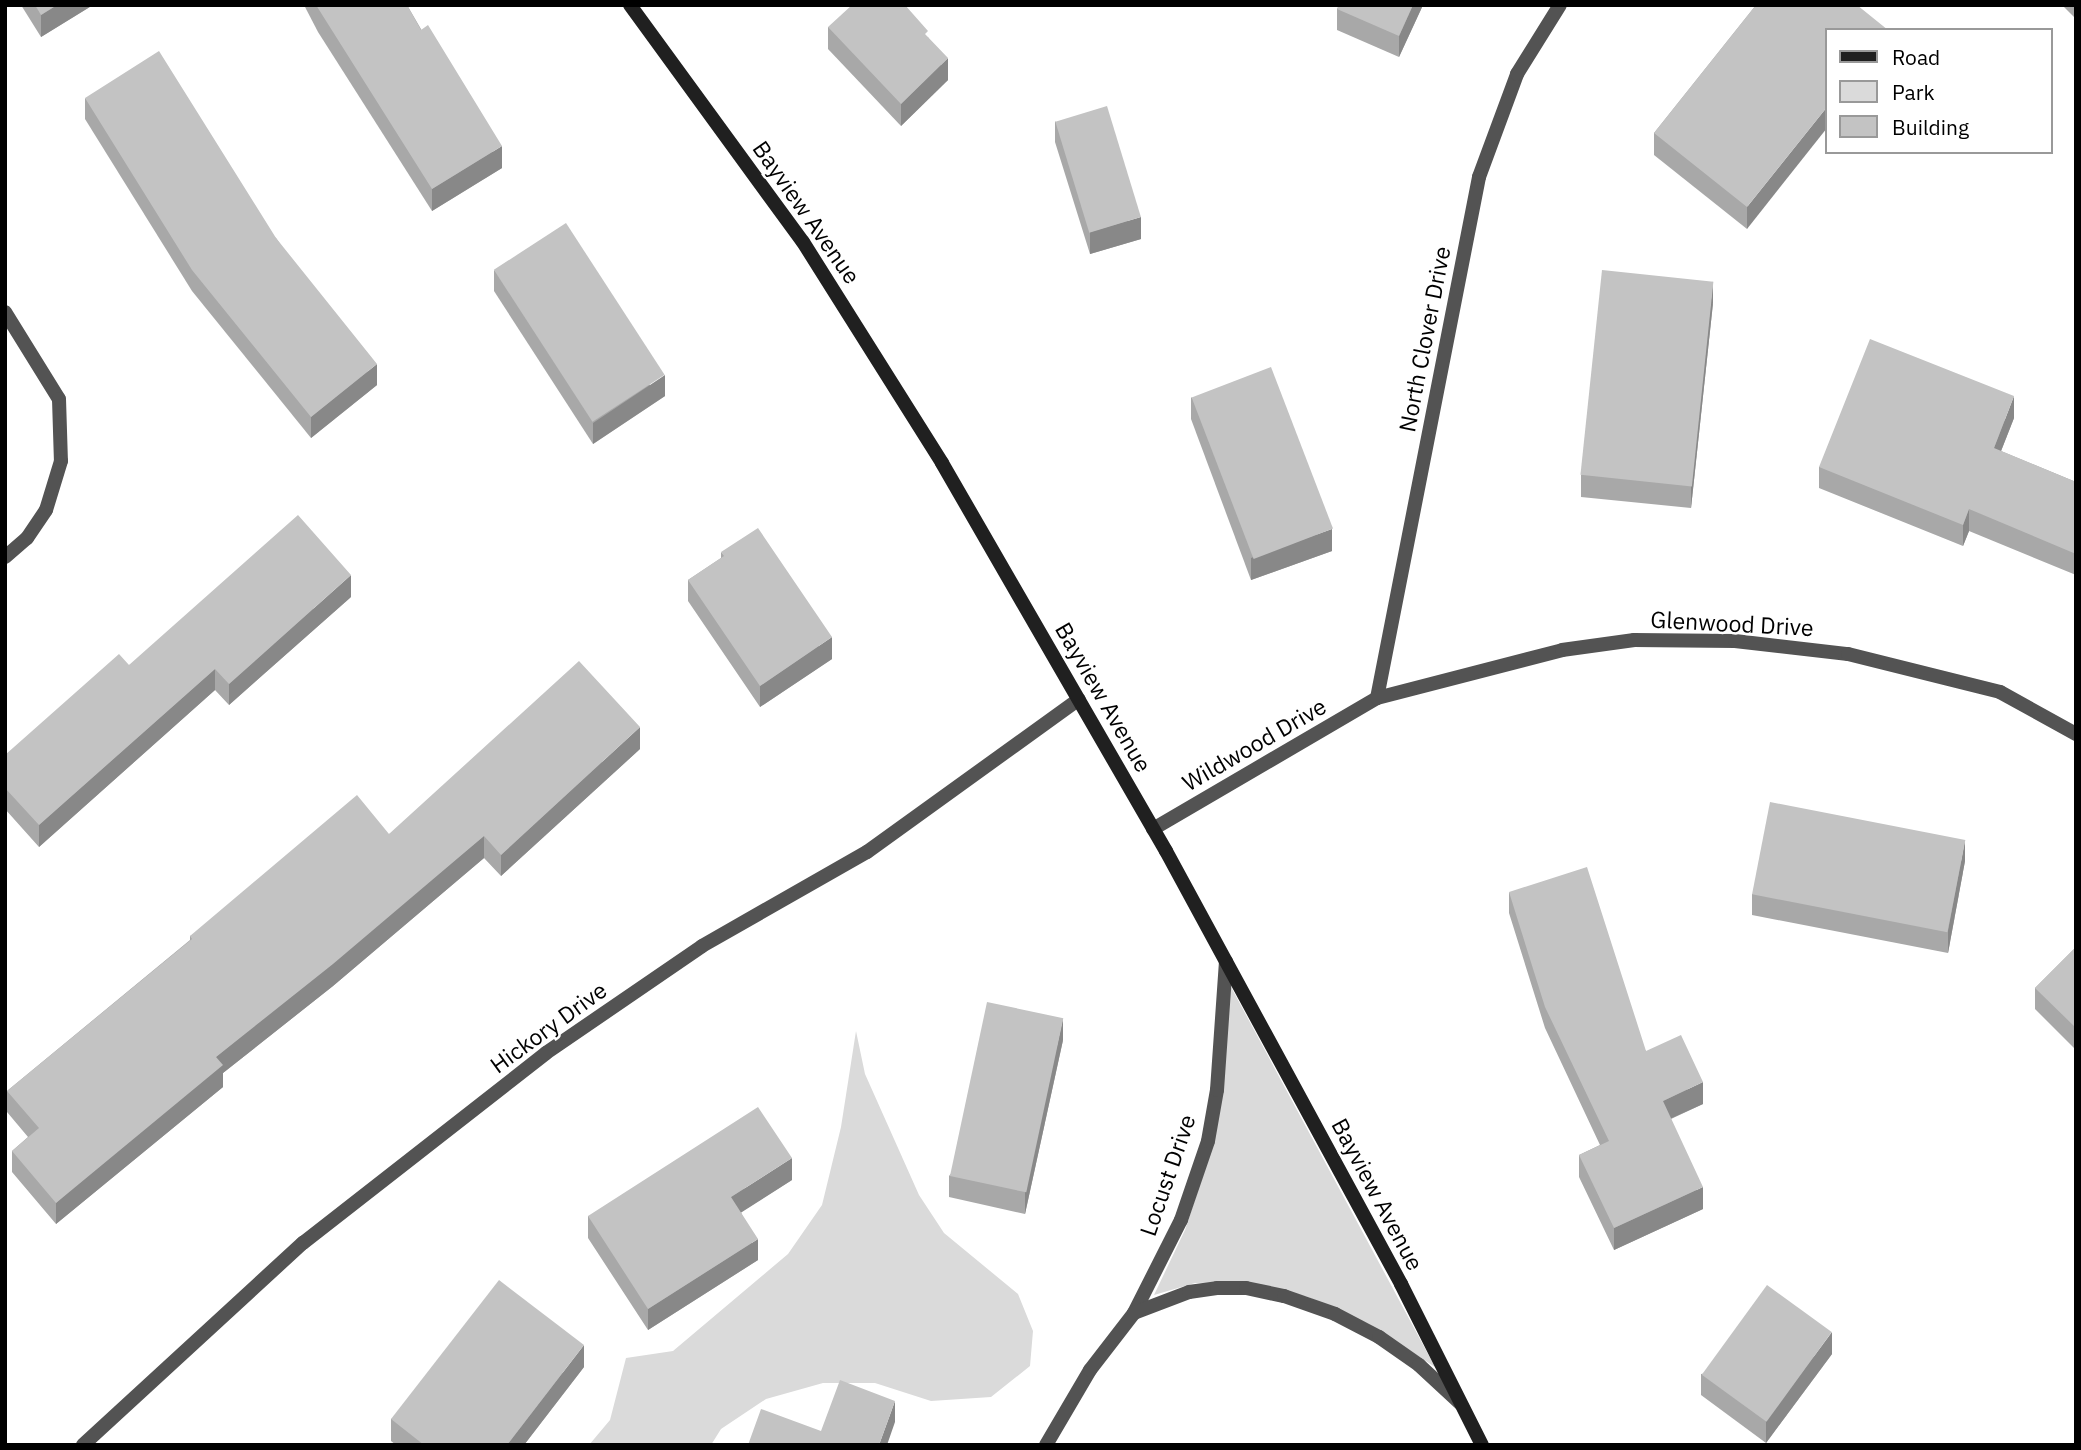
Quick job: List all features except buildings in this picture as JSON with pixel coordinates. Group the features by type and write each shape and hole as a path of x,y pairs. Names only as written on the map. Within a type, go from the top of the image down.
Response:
{"main road":[{"name":"Bayview Avenue","path":"635,7 803,242 942,463 1226,961 1401,1284 1482,1445"}],"street":[{"name":"North Clover Drive","path":"1377,698 1479,177 1517,74 1560,5"},
{"path":"5,312 58,399 61,461 46,510 27,538 5,557"},
{"name":"Glenwood Drive","path":"1377,698 1562,650 1634,640 1735,641 1848,654 2000,692 2076,734"},
{"name":"Wildwood Drive","path":"1153,829 1377,698"},
{"name":"Hickory Drive","path":"83,1445 303,1243 545,1053 702,946 867,852 1079,699"},
{"name":"Locust Drive","path":"1046,1445 1090,1370 1134,1312 1181,1220 1208,1141 1217,1090 1226,961"},
{"path":"1134,1312 1189,1292 1217,1288 1246,1288 1284,1296 1335,1314 1379,1337 1419,1365 1461,1404"}],"green space":[{"path":"1231,987 1435,1367 1369,1324 1308,1297 1245,1282 1195,1283 1154,1295 1185,1230 1210,1154"},
{"path":"856,1031 865,1074 919,1195 944,1233 1018,1294 1033,1331 1030,1366 991,1397 931,1401 875,1383 823,1383 766,1399 721,1429 711,1445 589,1445 610,1420 626,1358 673,1351 788,1254 822,1205 841,1127"}]}
